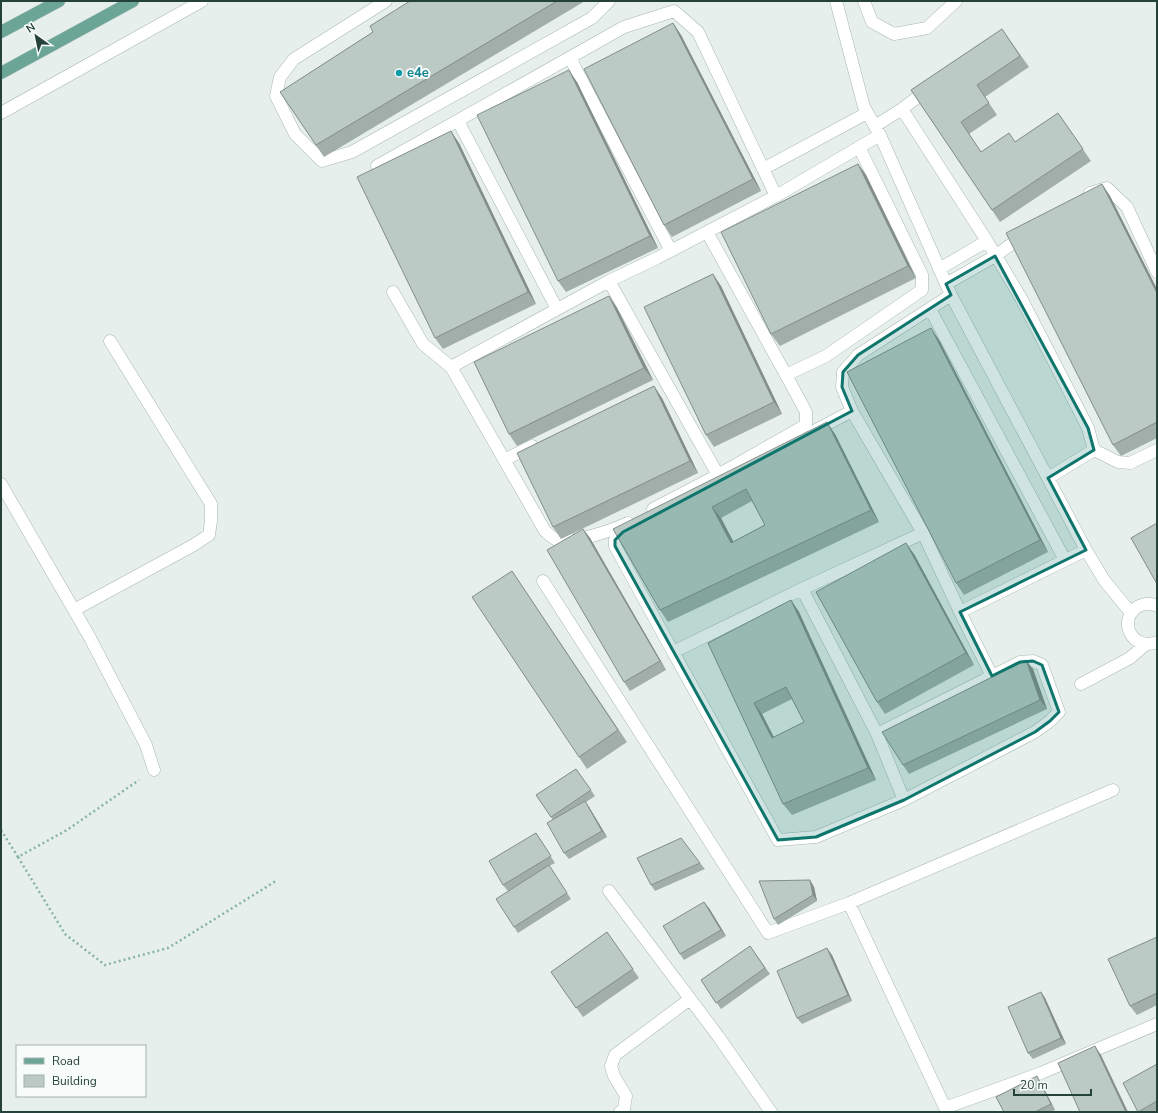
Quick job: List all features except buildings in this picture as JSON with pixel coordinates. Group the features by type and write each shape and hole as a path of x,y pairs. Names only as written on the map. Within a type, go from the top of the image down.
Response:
{"main road":[{"path":"1,32 59,1"},
{"path":"1,72 133,1"}],"street":[{"path":"1,113 202,1"},
{"path":"386,1 294,59 280,77 276,96 295,134 322,161 352,152 592,18 609,1"},
{"path":"836,1 864,107 878,131 951,295 1086,550 1104,580 1131,612"},
{"path":"864,1 872,22 894,34 927,28 956,1"},
{"path":"377,166 624,27 674,11 698,32 776,196"},
{"path":"570,58 671,250"},
{"path":"451,367 609,281 776,196 859,147 902,109 936,83"},
{"path":"902,109 988,241 995,256 1021,298 1088,428 1094,450 1118,462 1130,463 1157,450"},
{"path":"763,168 867,113"},
{"path":"458,121 557,309"},
{"path":"786,375 826,356 922,290 922,275 859,147"},
{"path":"1078,197 1107,188 1127,207 1157,272"},
{"path":"946,284 995,256 1034,228"},
{"path":"707,232 806,412 806,425 645,517 623,532 615,540 615,546 778,840 816,836 904,800 1035,732 1059,712 1042,665 1033,661 1020,662 877,734"},
{"path":"939,269 988,241"},
{"path":"609,281 663,384 718,475"},
{"path":"393,292 423,344 451,367 545,532 556,540 565,541 587,537 619,528 645,517 852,411"},
{"path":"951,295 858,355 843,372 842,387 852,411 923,533 992,676"},
{"path":"930,309 1065,560"},
{"path":"74,610 192,546 209,535 211,521 210,504 110,341"},
{"path":"504,460 539,443"},
{"path":"1048,478 1094,450"},
{"path":"1,484 89,636 146,745 154,770"},
{"path":"673,652 802,589 923,533"},
{"path":"960,612 1086,550"},
{"path":"543,581 768,933 849,903 1113,790"},
{"path":"802,589 877,734 904,800"},
{"path":"1151,643 1139,642 1133,638 1129,632 1128,619 1131,612 1142,605 1148,603 1157,606"},
{"path":"1081,684 1130,658 1151,643"},
{"path":"610,891 718,1036 771,1112"},
{"path":"849,903 946,1110 1041,1073 1157,1024"},
{"path":"620,1112 624,1109 626,1096 614,1076 611,1066 615,1055 690,999"}],"path":[{"path":"18,857 67,830 154,770"},
{"path":"1,830 65,934 105,966 168,948 276,881"}],"highlighted area":[{"path":"995,256 1088,428 1094,450 1048,478 1086,550 960,612 992,676 1020,662 1033,661 1042,665 1059,712 1035,732 904,800 816,837 778,840 615,546 615,540 623,532 852,411 842,387 843,372 858,355 951,295 946,284"}],"place":[{"name":"e4e","path":"399,73"}]}
